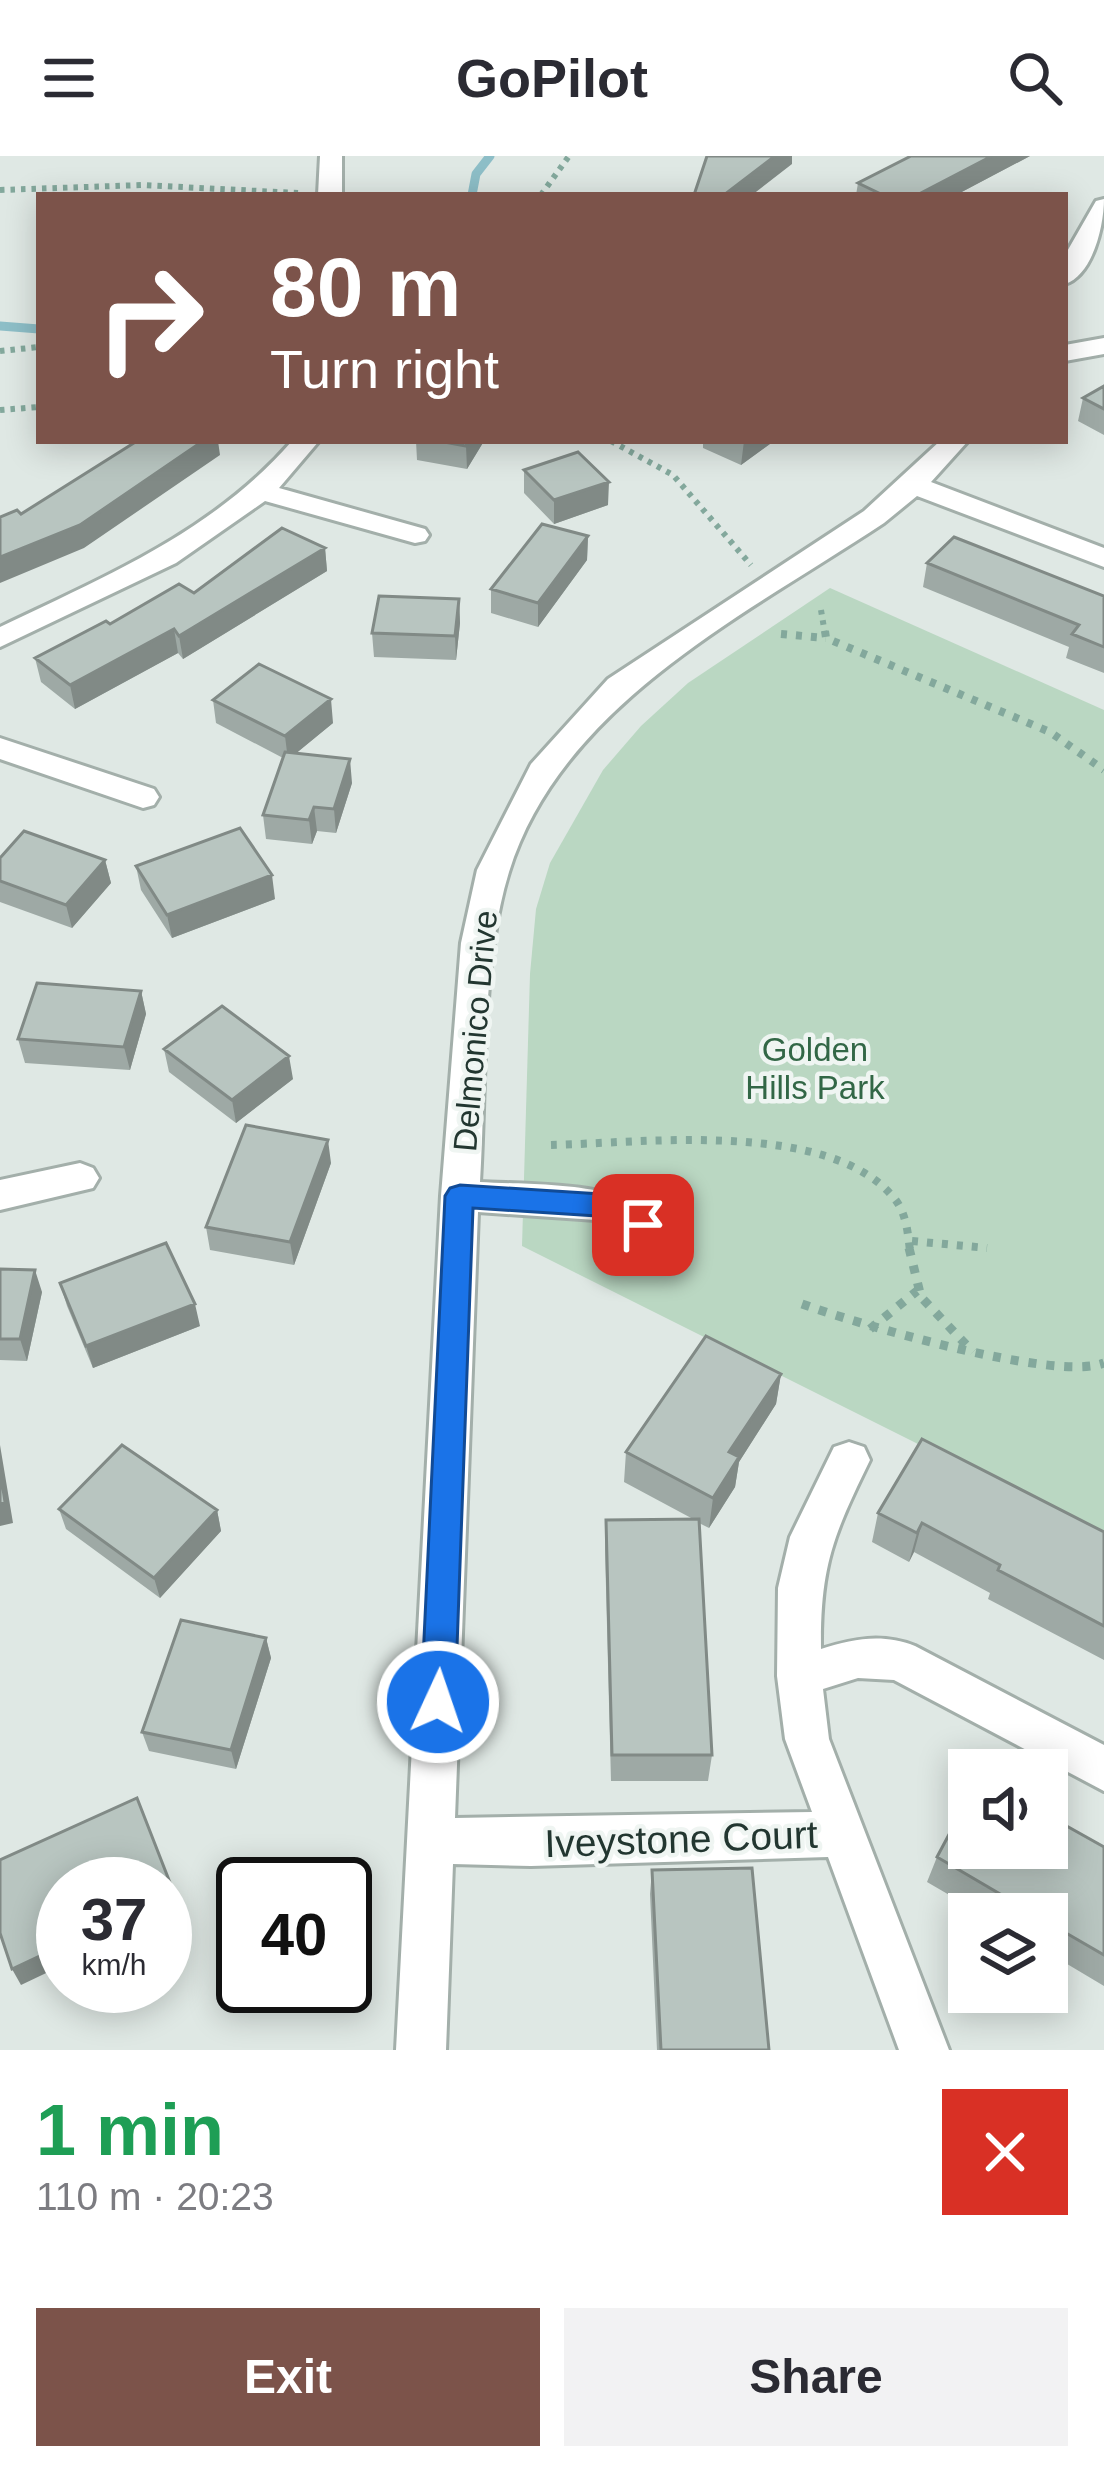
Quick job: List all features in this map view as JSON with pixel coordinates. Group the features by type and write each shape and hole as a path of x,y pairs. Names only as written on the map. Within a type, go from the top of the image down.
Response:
{"street":[{"path":"330,192 331,156"},
{"path":"1068,211 1104,208"},
{"path":"1068,272 1104,208"},
{"path":"1068,352 1104,346"},
{"path":"0,638 210,534 262,492 303,444"},
{"name":"Delmonico Drive","path":"421,2050 460,1196 478,943 493,870 515,817 542,771 620,686 914,485 952,444"},
{"path":"914,485 1104,558"},
{"path":"262,492 416,535"},
{"path":"0,748 142,797"},
{"path":"0,1195 80,1178"},
{"path":"460,1196 601,1205 643,1225"},
{"path":"845,1834 807,1739 799,1676 799,1588 811,1537 849,1460"},
{"path":"799,1676 858,1658 899,1660 1104,1768"},
{"name":"Iveystone Court","path":"432,1840 531,1843 845,1834 924,2050"}],"path":[{"path":"544,192 568,156"},
{"path":"0,190 142,185 218,192"},
{"path":"0,351 36,347"},
{"path":"0,410 36,407"},
{"path":"616,444 673,475 770,586"},
{"path":"821,610 826,638"},
{"path":"781,634 826,638 943,690 1026,720 1090,755 1104,770"},
{"path":"551,1145 792,1145 839,1157 878,1178 897,1202 912,1241 917,1291 973,1352"},
{"path":"912,1241 988,1248"},
{"path":"870,1329 917,1291"},
{"path":"802,1304 870,1329 973,1352 1086,1370 1104,1363"}],"green space":[{"name":"Golden Hills Park","path":"830,588 1104,710 1104,1537 522,1246 530,974 536,909 550,863 603,770 641,726 688,683"}],"building":[{"path":"707,156 775,156 728,192 695,192"},
{"path":"911,156 992,156 923,192 877,192 858,183"},
{"path":"1104,386 1104,409 1083,398"},
{"path":"132,444 199,444 80,525 0,557 0,517 17,510 21,514"},
{"path":"578,452 609,482 554,500 524,470"},
{"path":"542,524 588,536 538,603 491,589"},
{"path":"282,528 325,548 179,636 174,629 70,685 35,658 106,621 110,624 179,584 194,593"},
{"path":"954,537 1104,596 1104,647 1072,634 1079,625 927,563"},
{"path":"379,596 459,599 455,636 372,633"},
{"path":"259,664 331,699 285,736 213,700"},
{"path":"285,752 350,759 334,809 314,807 309,820 263,815"},
{"path":"240,828 272,875 167,915 136,866"},
{"path":"24,831 105,860 66,905 0,881 0,858"},
{"path":"37,983 141,991 124,1047 18,1039"},
{"path":"222,1006 289,1056 232,1100 164,1049"},
{"path":"246,1125 328,1140 290,1242 206,1227"},
{"path":"166,1243 195,1304 86,1346 60,1283"},
{"path":"0,1269 35,1270 20,1339 0,1339"},
{"path":"706,1336 781,1374 729,1452 739,1457 713,1498 626,1452"},
{"path":"922,1439 1104,1532 1104,1626 922,1523 917,1533 878,1513"},
{"path":"122,1445 217,1510 154,1578 59,1509"},
{"path":"699,1519 712,1755 612,1755 606,1520"},
{"path":"181,1620 266,1638 231,1750 142,1732"},
{"path":"137,1798 160,1857 36,1857 36,1958 12,1969 0,1933 0,1860"},
{"path":"1068,1827 1104,1847 1104,1955 1068,1934 1068,1893 998,1893 957,1869 1068,1869"},
{"path":"948,1836 948,1863 937,1857"},
{"path":"752,1868 769,2050 661,2050 652,1870"}],"waterway":[{"path":"473,192 476,174 490,156"},
{"path":"0,326 36,329"}],"route":[{"path":"438,1702 460,1196 601,1205 643,1225"}]}
